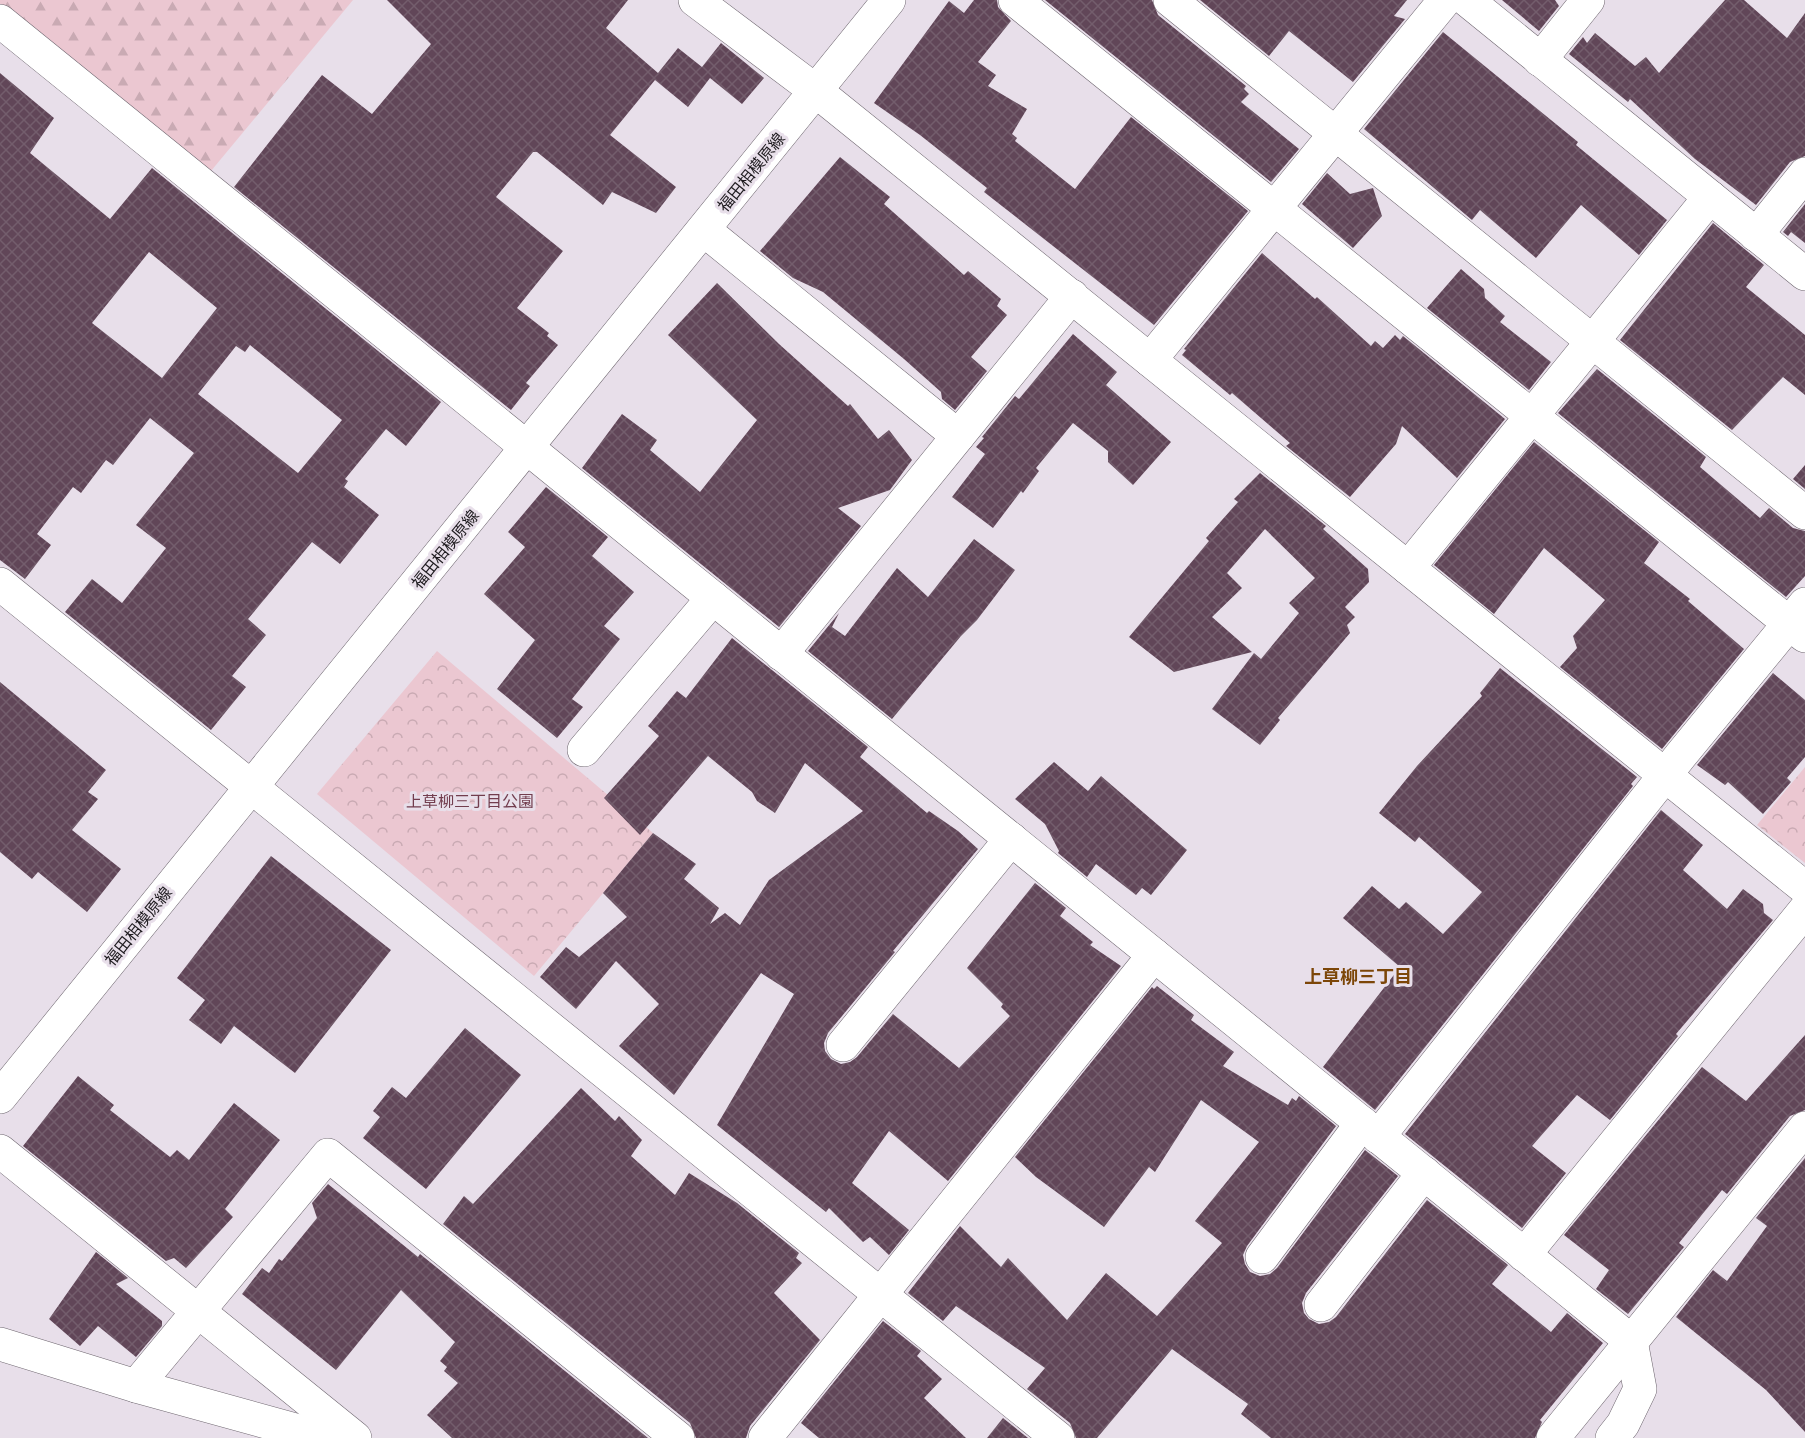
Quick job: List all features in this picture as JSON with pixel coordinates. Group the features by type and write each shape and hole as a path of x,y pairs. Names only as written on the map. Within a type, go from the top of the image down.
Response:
{"street":[{"path":"695,0 816,91 1805,888"},
{"name":"福田相模原線","path":"0,1097 889,0"},
{"path":"1015,0 1532,415 1800,621 1666,776 1262,1257"},
{"path":"1170,0 1805,513"},
{"path":"1150,360 1445,0"},
{"path":"1467,0 1805,274"},
{"path":"1540,60 1588,0"},
{"path":"0,21 1631,1341 1640,1389 1620,1433"},
{"path":"1756,235 1805,174"},
{"path":"1408,568 1710,197"},
{"path":"704,230 958,436"},
{"path":"781,654 1072,296"},
{"path":"0,584 1058,1438"},
{"path":"584,750 713,598"},
{"path":"843,1046 1011,840"},
{"path":"1524,1255 1805,910"},
{"path":"782,1432 881,1294 1154,955"},
{"path":"1553,1438 1805,1128"},
{"path":"0,1151 355,1438"},
{"path":"136,1386 328,1155 678,1438"},
{"path":"1320,1305 1424,1173"},
{"path":"0,1344 136,1386 324,1438"}],"green space":[{"path":"0,0 353,0 206,177 0,4"},
{"name":"上草柳三丁目公園","path":"437,651 653,833 534,976 317,794"},
{"path":"1805,767 1805,863 1757,825"}],"building":[{"path":"387,0 628,0 606,28 658,73 678,48 702,67 721,43 764,78 742,104 710,78 688,107 655,80 610,135 676,187 656,213 612,192 603,205 537,152 533,152 496,197 563,251 517,308 549,333 547,336 558,345 526,383 530,386 511,410 234,187 322,75 372,114 431,44"},
{"path":"974,0 997,0 998,7 1011,21 978,62 996,75 988,86 1027,109 1012,134 1017,138 1015,141 1075,189 1131,117 1248,211 1154,325 984,192 987,188 920,135 874,103 949,1 964,13"},
{"path":"1045,0 1152,0 1158,15 1246,86 1244,89 1249,94 1241,102 1299,149 1271,182"},
{"path":"1200,0 1407,0 1394,16 1405,19 1353,82 1289,31 1269,56"},
{"path":"1502,0 1555,0 1559,6 1539,31"},
{"path":"1725,0 1744,0 1787,38 1805,13 1805,156 1790,162 1756,205 1695,159 1630,99 1628,102 1569,54 1583,37 1587,43 1595,33 1635,66 1646,57 1659,73"},
{"path":"1443,32 1578,142 1576,145 1667,220 1639,255 1581,205 1536,258 1480,210 1472,220 1364,129"},
{"path":"0,73 54,118 30,153 110,219 152,168 441,402 406,446 386,429 345,479 348,481 344,487 379,515 340,564 312,542 248,619 266,635 232,676 246,687 211,730 65,612 92,579 122,603 166,548 136,525 194,453 150,418 113,465 106,460 81,493 73,487 37,534 51,545 25,579 0,560","holes":["149,252 217,308 162,378 92,323","250,345 342,420 298,473 198,394 236,346 245,352"]},
{"path":"840,157 890,197 884,204 964,275 968,271 1001,299 997,306 1007,315 971,357 987,371 955,410 942,399 941,392 823,292 793,278 760,251"},
{"path":"1327,173 1350,194 1373,188 1382,216 1353,248 1302,204"},
{"path":"1805,204 1805,243 1791,232 1788,236 1783,232"},
{"path":"1713,223 1764,265 1746,287 1805,335 1805,395 1783,377 1732,430 1620,340"},
{"path":"1262,253 1315,299 1317,297 1371,346 1375,341 1383,348 1395,335 1400,340 1403,336 1505,419 1457,478 1402,426 1396,444 1350,497 1286,446 1290,443 1232,393 1230,395 1182,355 1186,350 1184,349"},
{"path":"1461,269 1484,289 1485,298 1505,316 1500,322 1551,362 1529,390 1427,308"},
{"path":"717,283 779,344 848,406 850,404 878,439 889,430 912,460 890,490 838,508 861,526 779,627 582,468 622,414 657,440 650,450 700,492 757,420 668,335"},
{"path":"1073,334 1117,372 1106,385 1171,442 1133,485 1108,462 1108,451 1073,423 1036,468 1039,471 1023,493 1021,491 993,528 952,497 985,454 976,447 984,438 982,437 1015,396 1019,399"},
{"path":"1597,369 1706,457 1700,467 1760,518 1769,508 1793,528 1805,531 1805,576 1786,597 1558,413"},
{"path":"1534,442 1659,542 1644,563 1690,599 1688,601 1744,649 1662,749 1560,667 1577,648 1573,636 1605,600 1544,548 1494,614 1434,565"},
{"path":"1805,465 1805,489 1793,479"},
{"path":"1260,473 1326,526 1323,529 1368,569 1369,582 1345,607 1355,617 1347,625 1350,633 1278,718 1280,720 1260,745 1212,709 1254,653 1261,659 1299,613 1289,603 1315,578 1265,529 1227,573 1242,588 1212,617 1252,652 1174,672 1129,637 1209,541 1206,538 1238,502 1234,499"},
{"path":"546,487 608,537 592,556 634,592 604,626 620,639 572,699 583,707 557,738 497,689 535,640 484,594 525,547 508,532"},
{"path":"974,539 1015,570 977,620 892,719 808,651 839,613 832,627 845,636 897,568 928,597"},
{"path":"732,638 868,747 860,757 927,813 929,811 958,831 978,849 828,1033 824,1043 825,1051 831,1059 841,1064 857,1057 893,1014 959,1068 1010,1016 1001,1007 1003,1004 967,968 1035,883 1066,908 1060,916 1093,942 1090,945 1121,966 948,1181 889,1131 852,1183 909,1230 889,1255 870,1237 863,1242 829,1208 826,1212 717,1125 794,994 761,973 674,1095 619,1046 659,1004 616,961 576,1009 540,977 566,947 579,957 627,917 603,893 653,833 696,864 684,879 719,908 710,924 725,913 740,925 769,880 863,811 805,763 775,813 757,801 752,792 708,756 640,835 604,798 659,736 648,726 677,691 686,698"},
{"path":"1500,668 1637,777 1631,784 1633,786 1375,1110 1323,1067 1400,967 1343,918 1372,886 1399,909 1406,902 1443,934 1482,892 1419,837 1415,842 1379,813 1417,766 1482,696 1480,693"},
{"path":"1773,673 1805,700 1805,757 1787,778 1791,782 1763,814 1728,782 1725,785 1697,765"},
{"path":"0,682 106,770 88,792 98,799 72,830 121,869 87,912 38,872 32,879 0,852"},
{"path":"1054,762 1088,791 1101,776 1187,850 1151,895 1142,888 1136,895 1096,864 1087,877 1058,853 1045,824 1015,799"},
{"path":"1661,810 1703,845 1683,870 1727,909 1743,889 1763,904 1764,913 1773,920 1676,1034 1678,1036 1610,1120 1577,1095 1532,1146 1566,1173 1522,1228 1405,1134"},
{"path":"271,856 391,950 295,1073 234,1026 221,1044 189,1020 205,1000 177,978"},
{"path":"1157,986 1194,1015 1191,1020 1234,1052 1223,1066 1288,1105 1292,1098 1296,1101 1299,1096 1336,1126 1247,1246 1243,1255 1250,1272 1260,1276 1270,1274 1277,1268 1365,1150 1398,1176 1306,1293 1302,1303 1304,1313 1309,1319 1319,1324 1329,1322 1336,1317 1427,1200 1508,1265 1492,1284 1551,1332 1567,1313 1603,1343 1540,1420 1542,1422 1535,1438 1271,1438 1241,1414 1248,1404 1172,1349 1097,1438 1076,1438 1070,1423 1027,1389 1045,1368 956,1306 943,1321 908,1293 960,1226 1001,1267 1008,1258 1067,1320 1106,1273 1157,1316 1222,1243 1195,1221 1259,1142 1201,1100 1155,1172 1149,1167 1104,1227 1036,1177 1015,1157 1152,987 1154,989"},
{"path":"465,1028 521,1075 426,1189 363,1138 380,1117 373,1111 392,1087 406,1098"},
{"path":"1805,1035 1805,1110 1790,1116 1727,1194 1722,1190 1679,1243 1684,1247 1628,1314 1596,1289 1609,1270 1564,1235 1702,1067 1746,1101"},
{"path":"78,1076 114,1105 110,1110 170,1157 177,1150 189,1160 234,1103 280,1140 225,1209 233,1217 186,1268 174,1258 166,1261 23,1146"},
{"path":"581,1088 615,1121 619,1116 642,1140 631,1156 675,1195 689,1173 737,1203 799,1253 796,1258 802,1263 774,1293 820,1340 750,1426 746,1438 696,1438 690,1423 443,1224 464,1196 473,1204"},
{"path":"1805,1158 1805,1432 1766,1390 1676,1317 1713,1270 1727,1281 1767,1226 1756,1218"},
{"path":"328,1184 418,1257 420,1254 648,1438 452,1438 427,1415 458,1383 444,1371 447,1367 440,1361 455,1342 401,1290 336,1370 242,1294 262,1268 269,1273 279,1259 282,1261 317,1218 312,1203"},
{"path":"96,1252 128,1278 116,1284 162,1321 162,1326 136,1357 98,1326 80,1346 49,1319"},
{"path":"883,1321 921,1351 917,1356 942,1379 924,1398 966,1438 819,1438 801,1423"},
{"path":"1003,1418 1028,1438 987,1438"}],"district":[{"name":"上草柳三丁目","path":"1358,977"}]}
